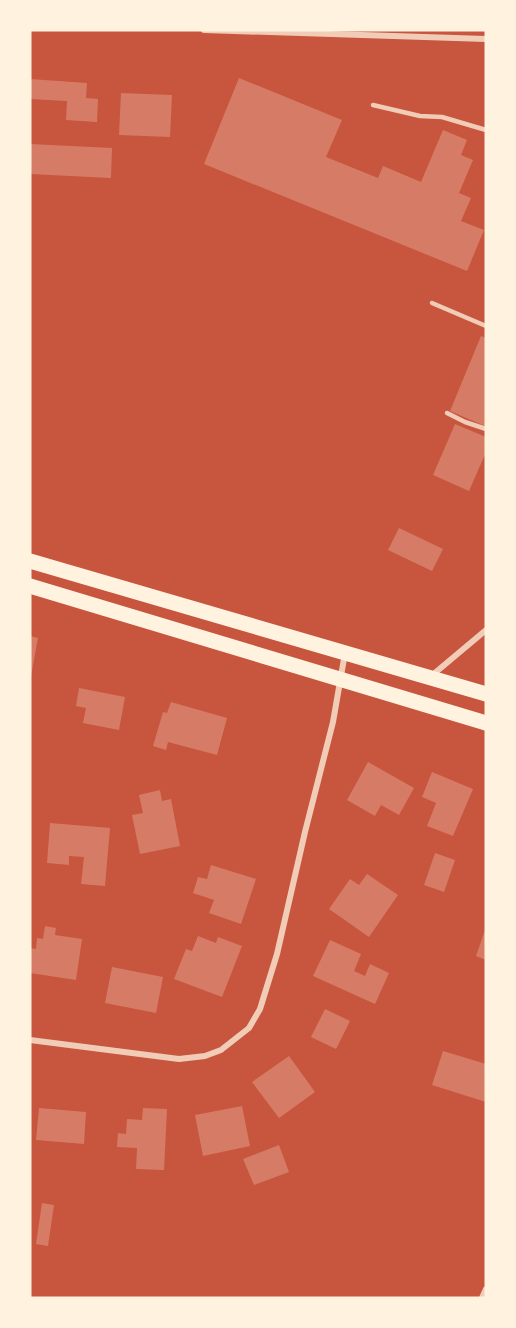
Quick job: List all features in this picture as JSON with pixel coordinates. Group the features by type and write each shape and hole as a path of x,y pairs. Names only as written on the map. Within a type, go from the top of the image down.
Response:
{"main road":[{"path":"30,561 486,694"},
{"path":"30,586 486,723"}],"street":[{"path":"204,30 486,39"},
{"path":"430,678 486,630"},
{"path":"30,1040 179,1059 205,1056 221,1050 249,1028 260,1009 278,954 305,832 333,722 345,653"},
{"path":"482,1298 486,1289"}],"lane":[{"path":"373,105 420,116 442,117 486,130"},
{"path":"432,303 486,326"},
{"path":"447,413 486,429"}],"building":[{"path":"239,78 342,120 326,157 378,178 383,166 421,182 443,130 467,140 461,155 473,160 459,193 471,198 461,221 484,230 467,271 204,164"},
{"path":"30,79 87,83 86,98 98,99 97,122 66,120 67,101 30,99"},
{"path":"121,93 172,95 170,137 119,135"},
{"path":"30,144 112,148 111,178 30,174"},
{"path":"481,336 486,338 485,426 450,411"},
{"path":"455,424 486,437 486,452 469,491 433,475"},
{"path":"399,528 443,549 432,571 388,550"},
{"path":"30,636 38,638 31,676 30,676"},
{"path":"79,688 125,697 119,730 83,723 86,708 76,706"},
{"path":"171,702 227,718 217,755 168,742 166,750 153,746 163,712 167,713"},
{"path":"368,762 414,788 399,815 381,805 375,816 347,800"},
{"path":"432,772 473,789 453,836 427,826 436,803 422,797"},
{"path":"160,790 162,801 171,799 180,846 140,854 132,815 143,813 139,795"},
{"path":"50,823 110,828 105,886 81,884 84,857 69,856 69,865 47,863"},
{"path":"435,853 455,860 444,892 424,885"},
{"path":"211,865 256,879 241,924 209,913 214,900 193,893 198,877 207,879"},
{"path":"367,874 398,895 369,937 329,909 350,879 359,885"},
{"path":"45,926 56,928 55,935 82,939 76,980 30,973 30,948 36,949 37,938 43,939"},
{"path":"486,927 486,960 476,956"},
{"path":"198,936 216,943 218,937 242,946 222,997 174,979 186,949 192,951"},
{"path":"330,940 361,954 354,971 365,976 370,964 389,973 375,1004 313,976"},
{"path":"112,967 163,977 156,1013 105,1003"},
{"path":"325,1009 350,1021 336,1049 311,1037"},
{"path":"443,1051 486,1064 486,1102 432,1085"},
{"path":"289,1056 315,1092 279,1118 252,1082"},
{"path":"242,1106 250,1146 203,1156 195,1115"},
{"path":"39,1108 86,1112 84,1144 36,1140"},
{"path":"143,1108 167,1109 164,1170 136,1169 137,1148 117,1147 118,1133 126,1134 127,1119 142,1120"},
{"path":"279,1145 289,1172 254,1185 243,1159"},
{"path":"42,1203 54,1205 48,1246 36,1244"}]}
